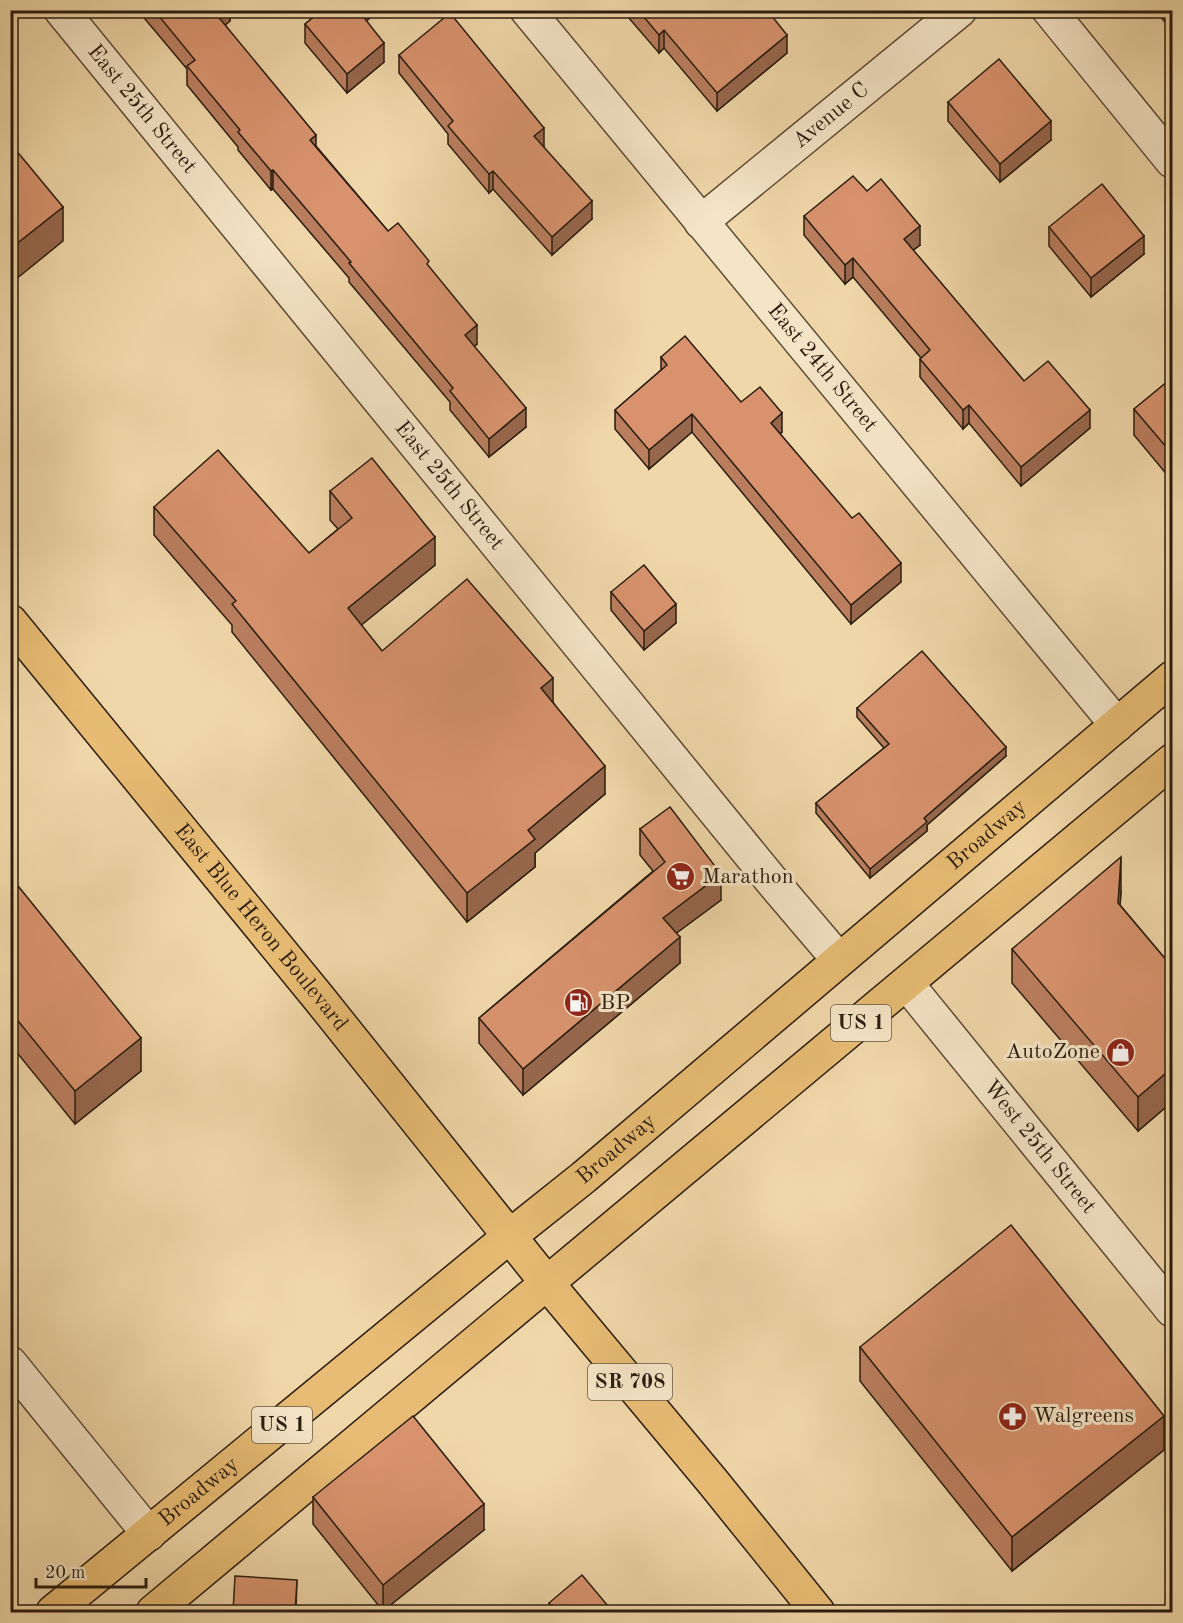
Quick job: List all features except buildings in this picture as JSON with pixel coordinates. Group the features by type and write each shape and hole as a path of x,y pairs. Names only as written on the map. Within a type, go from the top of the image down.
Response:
{"main road":[{"name":"East Blue Heron Boulevard","path":"10,621 510,1236"},
{"name":"Broadway","path":"53,1612 510,1236 584,1178 1173,678"},
{"name":"US 1","path":"161,1610 1173,761"},
{"name":"SR 708","path":"510,1236 818,1612"}],"street":[{"name":"East 25th Street","path":"61,10 839,960"},
{"name":"East 24th Street","path":"527,10 1117,725"},
{"name":"Avenue C","path":"701,222 960,10"},
{"path":"1050,10 1173,161"},
{"name":"West 25th Street","path":"907,984 1173,1310"},
{"path":"10,1363 149,1534"}],"place":[{"name":"Marathon","path":"681,877"},
{"name":"BP","path":"579,1003"},
{"name":"AutoZone","path":"1121,1052"},
{"name":"Walgreens","path":"1012,1416"}]}
